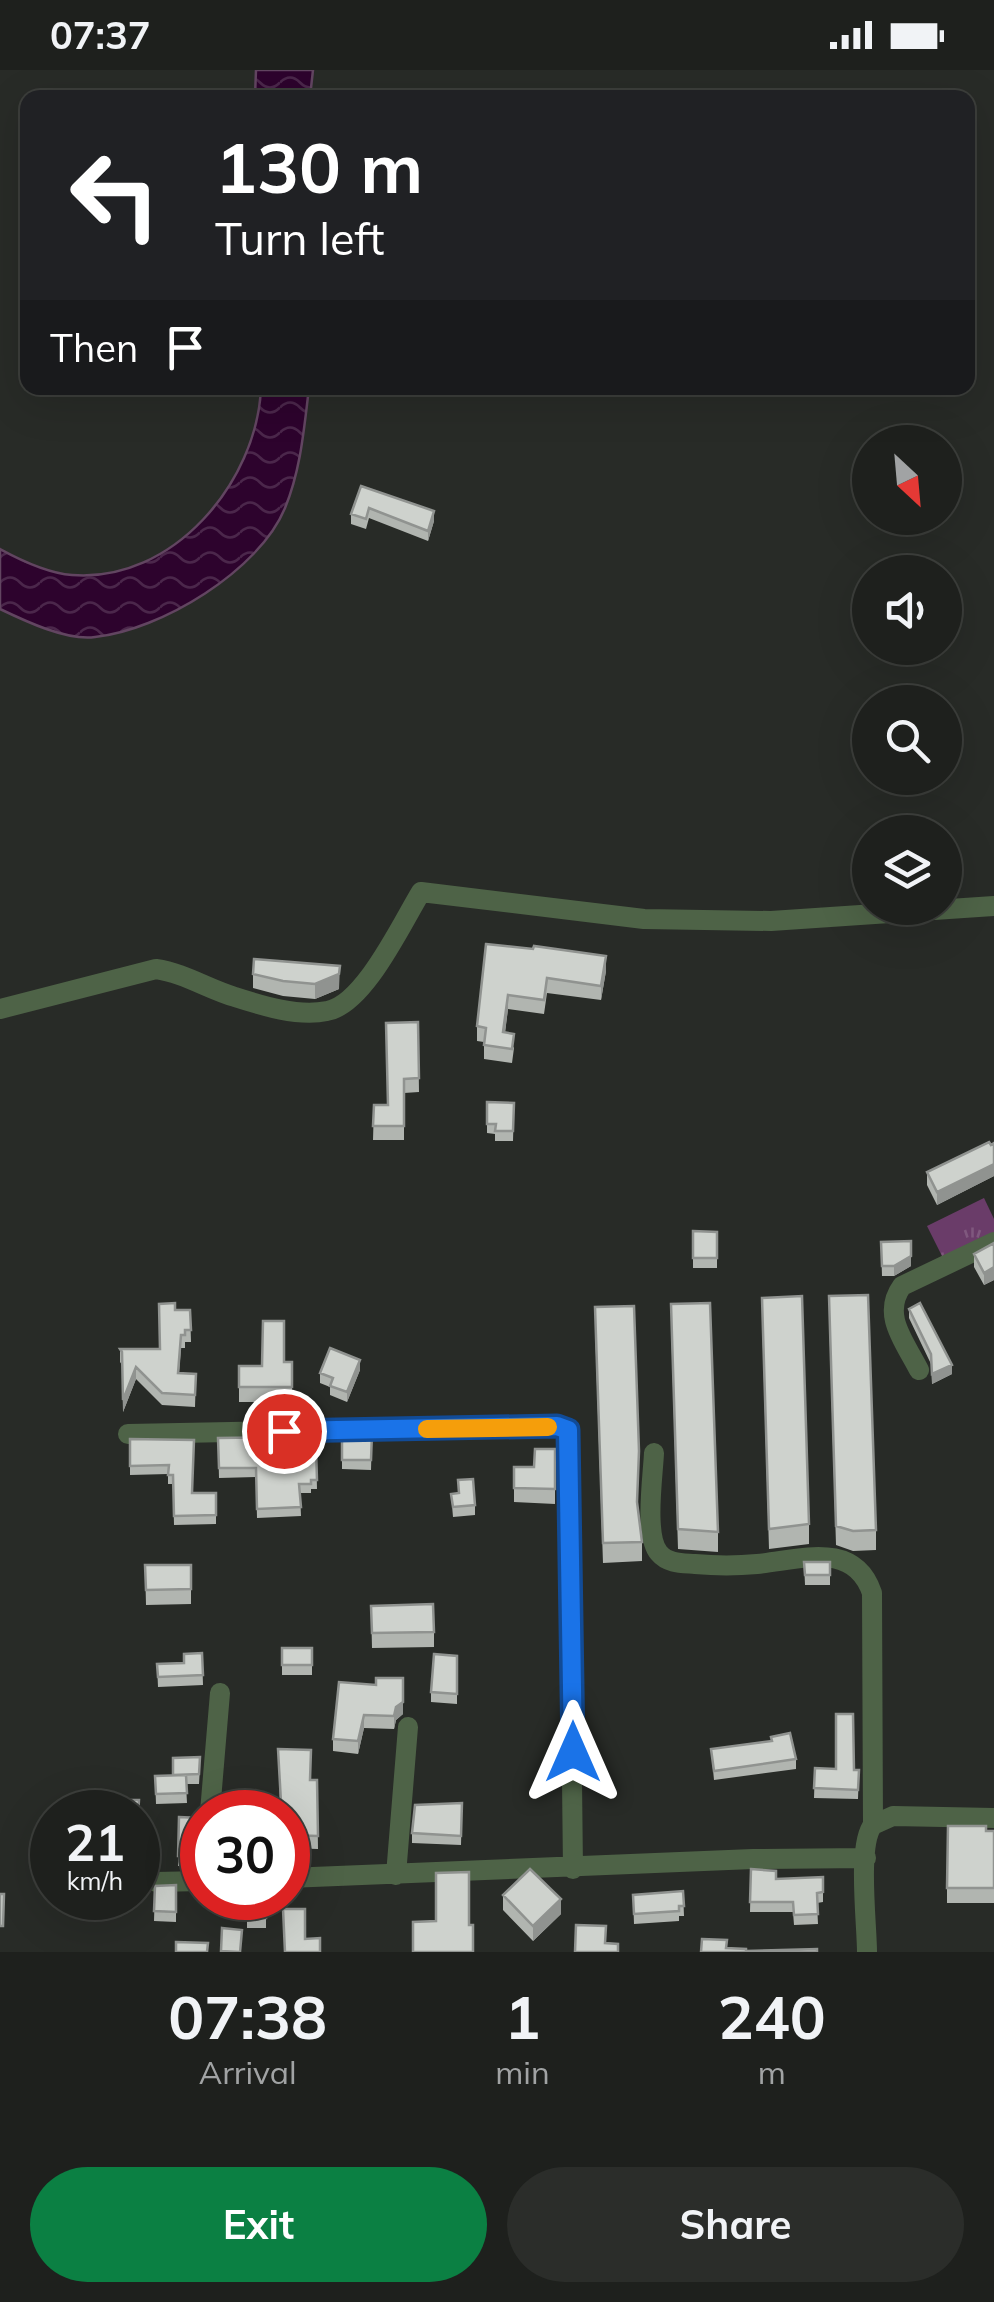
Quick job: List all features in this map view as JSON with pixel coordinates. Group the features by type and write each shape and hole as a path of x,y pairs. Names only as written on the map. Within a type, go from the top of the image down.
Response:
{"street":[{"path":"0,1009 156,970 172,972 266,1006 326,1012 340,1007 375,970 421,892 644,919 771,921 994,906"},
{"path":"919,1370 892,1315 894,1298 902,1286 994,1242"},
{"path":"128,1434 557,1426 568,1430 574,1868"},
{"path":"654,1453 652,1538 658,1553 671,1562 726,1567 830,1556 851,1563 867,1578 872,1593 874,1824"},
{"path":"212,1790 220,1692"},
{"path":"396,1875 408,1727"},
{"path":"867,1952 868,1830 893,1816 994,1818"},
{"path":"310,1877 866,1858"}],"green space":[{"path":"984,1198 994,1219 994,1236 944,1260 927,1226"}],"water":[{"path":"256,70 313,70 311,90 255,90"},
{"path":"260,395 308,395 295,478 285,508 254,554 205,594 149,623 95,637 59,633 0,609 0,549 44,569 72,575 109,573 144,562 175,544 203,520 226,491 244,458 256,423"}],"building":[{"path":"361,486 434,511 428,531 369,508 366,519 351,514"},
{"path":"486,944 606,956 601,986 547,978 544,1000 508,995 503,1032 514,1034 512,1049 484,1045 486,1028 477,1026"},
{"path":"254,959 340,966 339,974 315,984 283,981 253,974"},
{"path":"418,1022 419,1078 404,1079 404,1126 373,1126 374,1105 388,1105 386,1023"},
{"path":"487,1102 514,1103 513,1131 495,1131 496,1124 487,1124"},
{"path":"994,1143 994,1164 937,1192 927,1172"},
{"path":"693,1231 717,1232 717,1258 693,1258"},
{"path":"911,1241 911,1256 894,1266 882,1266 881,1242"},
{"path":"994,1243 994,1267 984,1273 974,1254"},
{"path":"868,1295 876,1530 853,1531 836,1526 829,1296"},
{"path":"802,1296 809,1524 769,1529 762,1298"},
{"path":"175,1303 175,1310 190,1310 191,1330 181,1335 178,1373 196,1374 195,1395 162,1393 136,1367 123,1400 120,1349 160,1349 159,1304"},
{"path":"710,1303 718,1532 678,1529 671,1304"},
{"path":"920,1303 952,1365 932,1374 931,1354 909,1309"},
{"path":"634,1306 637,1502 642,1542 603,1543 595,1307"},
{"path":"263,1321 284,1321 284,1362 292,1362 292,1387 239,1387 239,1366 262,1366"},
{"path":"330,1348 360,1360 347,1392 330,1386 333,1378 320,1373"},
{"path":"372,1433 371,1460 342,1460 342,1434"},
{"path":"292,1437 292,1449 316,1448 317,1480 299,1484 301,1507 257,1509 256,1468 219,1468 218,1438"},
{"path":"130,1439 194,1440 192,1493 216,1493 216,1515 174,1516 173,1475 168,1475 169,1465 130,1466"},
{"path":"535,1449 555,1449 555,1489 514,1488 514,1467 534,1467"},
{"path":"473,1479 475,1505 453,1507 451,1494 459,1493 458,1480"},
{"path":"804,1562 830,1562 830,1575 805,1575"},
{"path":"145,1565 191,1565 191,1589 146,1590"},
{"path":"433,1604 434,1632 372,1633 371,1606"},
{"path":"282,1648 312,1648 312,1665 282,1665"},
{"path":"202,1653 203,1675 158,1677 157,1664 184,1663 184,1654"},
{"path":"434,1654 457,1656 457,1694 431,1692"},
{"path":"376,1678 403,1678 403,1702 396,1707 394,1716 364,1715 358,1741 333,1739 339,1682 376,1685"},
{"path":"836,1714 853,1714 858,1790 814,1788 815,1768 836,1769"},
{"path":"790,1733 796,1759 714,1771 711,1749 772,1741 771,1737"},
{"path":"278,1749 311,1750 310,1780 317,1780 318,1836 310,1836 310,1790 280,1790"},
{"path":"200,1757 199,1774 173,1775 173,1758"},
{"path":"186,1775 187,1790 160,1794 156,1790 155,1776"},
{"path":"462,1803 461,1836 412,1833 415,1805"},
{"path":"948,1826 986,1826 986,1831 994,1831 994,1888 947,1888"},
{"path":"530,1869 561,1899 533,1926 503,1895"},
{"path":"751,1869 776,1871 776,1879 823,1877 823,1892 817,1893 818,1914 794,1915 793,1902 750,1902"},
{"path":"469,1872 473,1952 413,1952 413,1922 436,1921 436,1873"},
{"path":"176,1885 176,1912 160,1911 160,1886"},
{"path":"683,1891 684,1906 679,1906 679,1911 634,1914 633,1895"},
{"path":"0,1894 4,1894 3,1926 0,1926"},
{"path":"284,1920 305,1920 305,1939 320,1938 320,1952 285,1952"},
{"path":"576,1925 606,1926 605,1943 618,1944 618,1952 575,1952"},
{"path":"222,1928 242,1930 240,1952 221,1951"},
{"path":"702,1939 727,1940 726,1948 746,1951 817,1952 701,1952"},
{"path":"176,1942 208,1943 207,1952 176,1952"}],"slow traffic":[{"path":"427,1429 548,1427"}],"route":[{"path":"284,1431 557,1426 568,1430 573,1752"}]}
